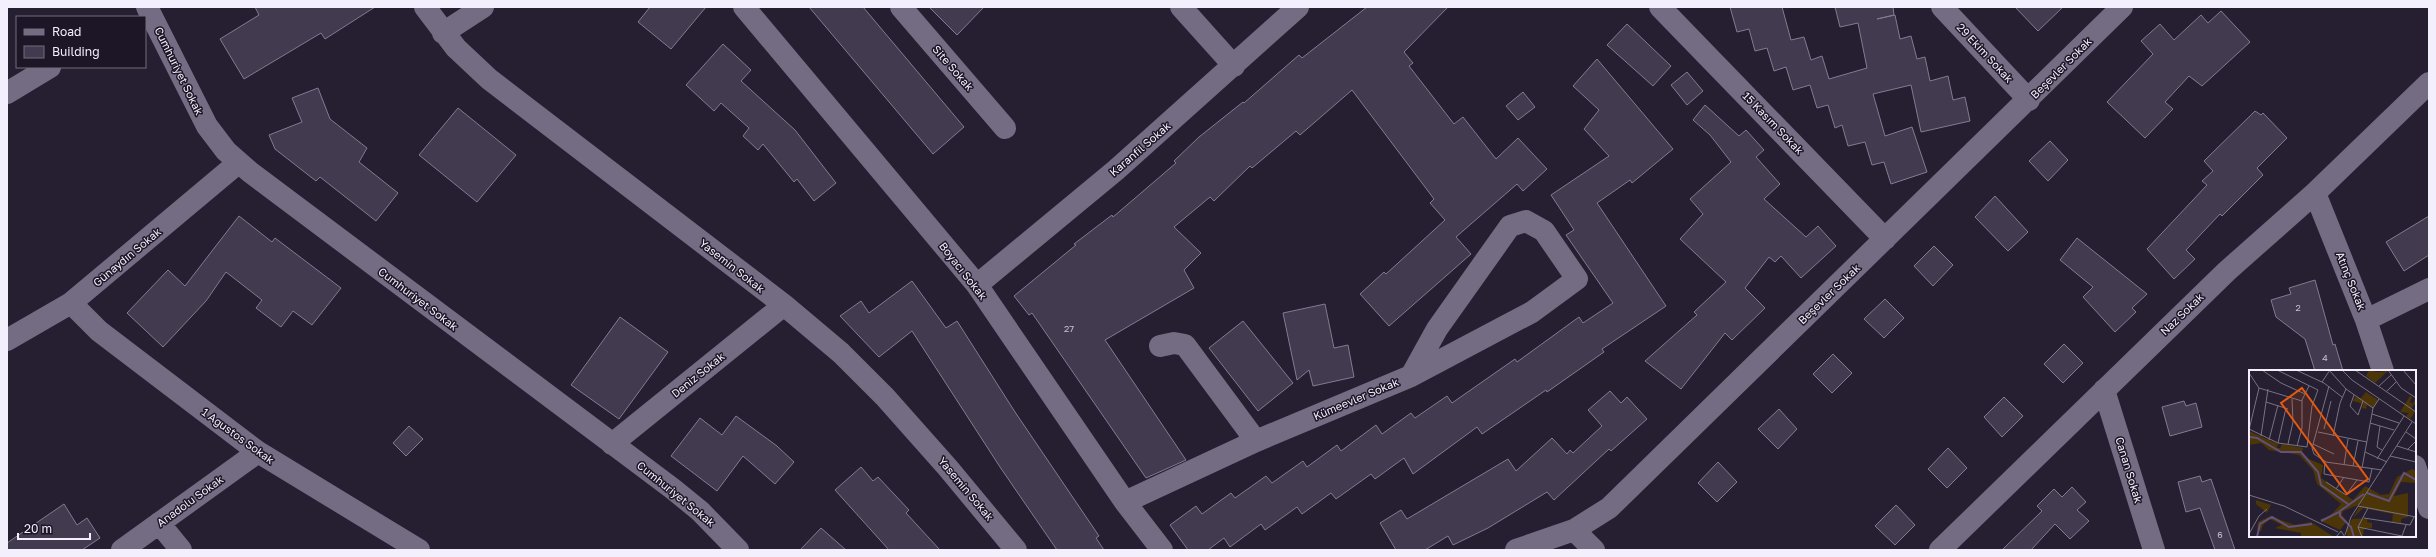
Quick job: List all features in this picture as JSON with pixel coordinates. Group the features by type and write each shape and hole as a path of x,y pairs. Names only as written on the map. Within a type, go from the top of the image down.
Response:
{"street":[{"name":"Yasemin Sokak","path":"425,7 443,33 489,79 784,305 841,353 885,397 948,468 1016,550"},
{"path":"443,33 483,7"},
{"name":"Boyacı Sokak","path":"744,7 976,285 1125,502 1162,550"},
{"name":"Site Sokak","path":"901,7 1005,128"},
{"path":"1181,7 1234,66"},
{"name":"Karanfil Sokak","path":"976,285 1116,170 1234,66 1298,7"},
{"name":"15 Kasım Sokak","path":"1660,7 1885,239"},
{"name":"29 Ekim Sokak","path":"1942,7 2029,100"},
{"name":"Beşevler Sokak","path":"1516,550 1574,530 1610,508 2029,100 2122,7"},
{"name":"Cumhuriyet Sokak","path":"146,16 207,126 226,151 238,163 700,511 738,550"},
{"path":"7,93 48,68"},
{"name":"Naz Sokak","path":"1940,550 2227,270 2315,193 2429,83"},
{"name":"Günaydın Sokak","path":"7,340 72,303 238,163"},
{"name":"Atınç Sokak","path":"2315,193 2366,320 2383,370"},
{"name":"Kümeevler Sokak","path":"1125,502 1256,441 1411,376 1532,312 1577,279 1544,231 1526,221 1510,226 1437,329 1411,376"},
{"path":"2366,320 2429,290"},
{"name":"1 Ağustos Sokak","path":"72,303 99,331 258,452 419,550"},
{"name":"Deniz Sokak","path":"612,444 784,305"},
{"path":"1160,346 1174,343 1184,345 1256,441"},
{"name":"Canan Sokak","path":"2104,390 2154,550"},
{"name":"Anadolu Sokak","path":"122,550 258,452"},
{"path":"2416,469 2429,508"},
{"path":"159,523 181,550"},
{"path":"1574,530 1594,550"}],"building":[{"path":"255,7 375,7 325,39 321,33 244,79 220,39 259,15"},
{"path":"650,7 706,7 671,49 638,22"},
{"path":"809,7 863,7 964,127 933,154"},
{"path":"929,7 984,7 957,35"},
{"path":"1367,7 1448,7 1404,52 1413,63 1409,66 1454,124 1463,117 1496,159 1518,138 1547,169 1523,191 1517,184 1456,237 1471,254 1389,326 1360,294 1384,272 1386,274 1445,220 1430,203 1434,199 1352,90 1300,135 1296,131 1252,168 1250,166 1214,201 1210,197 1174,227 1201,253 1184,270 1194,288 1105,340 1186,460 1146,478 1032,313 1029,315 1014,296 1076,245 1074,244 1112,215 1113,217 1176,163 1174,161 1199,137 1243,102 1244,103 1299,55 1302,58"},
{"path":"1730,7 1782,7 1791,40 1804,37 1811,60 1822,56 1829,79 1867,68 1858,23 1840,27 1835,7 1893,7 1894,15 1877,19 1895,15 1900,39 1911,36 1917,59 1925,57 1930,81 1948,76 1953,100 1965,97 1970,121 1921,132 1911,85 1873,94 1885,136 1912,127 1927,172 1891,184 1884,162 1872,165 1865,142 1848,146 1842,125 1835,128 1828,105 1817,108 1810,85 1793,90 1786,67 1774,71 1767,48 1755,51 1749,29 1737,32"},
{"path":"2015,7 2063,7 2038,31"},
{"path":"2221,11 2250,42 2202,86 2189,76 2165,102 2173,109 2145,138 2107,102 2153,54 2141,41 2160,24 2174,40 2201,15 2208,23"},
{"path":"1627,24 1671,66 1653,86 1607,45"},
{"path":"723,44 751,70 741,81 795,130 836,183 814,201 797,179 794,182 763,144 758,150 743,136 749,128 721,103 714,111 686,85"},
{"path":"1597,59 1673,149 1632,183 1630,180 1597,203 1666,306 1602,349 1604,352 1547,392 1546,390 1482,434 1477,427 1413,474 1404,458 1375,479 1371,474 1336,499 1331,493 1302,514 1297,507 1265,530 1261,524 1230,547 1224,538 1208,550 1188,550 1170,525 1196,506 1202,514 1231,493 1235,498 1266,476 1272,483 1303,461 1307,467 1337,445 1341,451 1376,425 1382,434 1411,413 1415,418 1447,396 1452,403 1515,359 1517,362 1579,317 1583,323 1613,303 1566,235 1574,230 1551,195 1609,156 1584,129 1599,110 1573,86"},
{"path":"1687,72 1703,91 1687,105 1671,85"},
{"path":"318,88 330,119 367,148 359,162 398,193 376,221 320,177 316,181 275,149 269,135 302,122 292,98"},
{"path":"1523,92 1535,107 1518,120 1506,106"},
{"path":"1705,105 1739,136 1746,130 1764,150 1756,157 1780,184 1764,199 1806,237 1818,226 1836,246 1801,278 1781,256 1775,262 1769,257 1745,288 1765,308 1732,340 1725,333 1681,389 1645,361 1697,315 1694,312 1726,282 1680,239 1703,214 1690,199 1731,162 1710,135 1693,120"},
{"path":"458,108 516,155 477,202 419,155"},
{"path":"2255,111 2261,115 2263,113 2287,138 2257,168 2263,175 2222,216 2220,214 2186,250 2195,259 2174,279 2147,249 2207,185 2202,181 2213,171 2204,161"},
{"path":"2050,141 2068,160 2048,181 2029,161"},
{"path":"1995,196 2028,232 2008,251 1975,217"},
{"path":"239,216 272,242 275,238 341,288 312,325 293,311 281,327 256,308 262,300 226,272 206,301 163,347 127,313 168,270 185,286"},
{"path":"2429,216 2429,255 2404,271 2386,242"},
{"path":"2077,238 2147,294 2132,308 2136,312 2115,332 2083,297 2093,287 2060,260"},
{"path":"1934,246 1953,265 1933,286 1914,266"},
{"path":"2315,280 2333,345 2335,344 2343,370 2315,370 2305,339 2276,317 2271,300 2291,294 2289,288"},
{"path":"912,281 946,328 957,321 1015,412 1099,536 1096,538 1104,550 1057,550 1000,467 912,331 879,357 840,316 861,301 869,313"},
{"path":"1885,299 1904,318 1884,338 1864,319"},
{"path":"1325,304 1334,348 1348,345 1354,377 1313,386 1309,370 1297,380 1283,313"},
{"path":"620,317 668,352 619,419 571,385"},
{"path":"1243,321 1293,383 1258,411 1209,348"},
{"path":"2064,344 2083,363 2063,383 2044,364"},
{"path":"1833,354 1852,373 1832,393 1813,374"},
{"path":"1610,391 1621,403 1627,397 1647,419 1611,451 1609,449 1554,500 1547,492 1488,528 1453,545 1448,536 1425,550 1396,550 1380,523 1401,510 1407,519 1508,459 1516,471 1552,438 1567,454 1570,450 1573,453 1602,426 1588,410"},
{"path":"2004,397 2023,416 2002,437 1984,417"},
{"path":"2184,401 2186,406 2196,403 2202,427 2170,436 2162,407"},
{"path":"1779,409 1797,429 1778,449 1758,429"},
{"path":"736,416 777,446 794,462 775,484 743,456 717,491 671,456 700,418 722,435"},
{"path":"409,426 423,439 406,456 393,443"},
{"path":"1948,448 1967,468 1947,488 1928,469"},
{"path":"1718,462 1737,482 1717,502 1698,483"},
{"path":"861,467 873,481 878,477 909,510 906,513 940,550 889,550 835,490"},
{"path":"2200,476 2202,482 2211,479 2235,550 2215,550 2200,508 2186,512 2178,482"},
{"path":"2072,487 2086,502 2077,510 2089,521 2070,539 2055,524 2031,550 2002,550 2042,511 2037,506 2054,489 2062,497"},
{"path":"64,504 77,525 87,518 100,538 82,550 7,550 7,543"},
{"path":"1896,505 1915,525 1895,545 1875,526"},
{"path":"821,528 846,550 800,550"}]}
